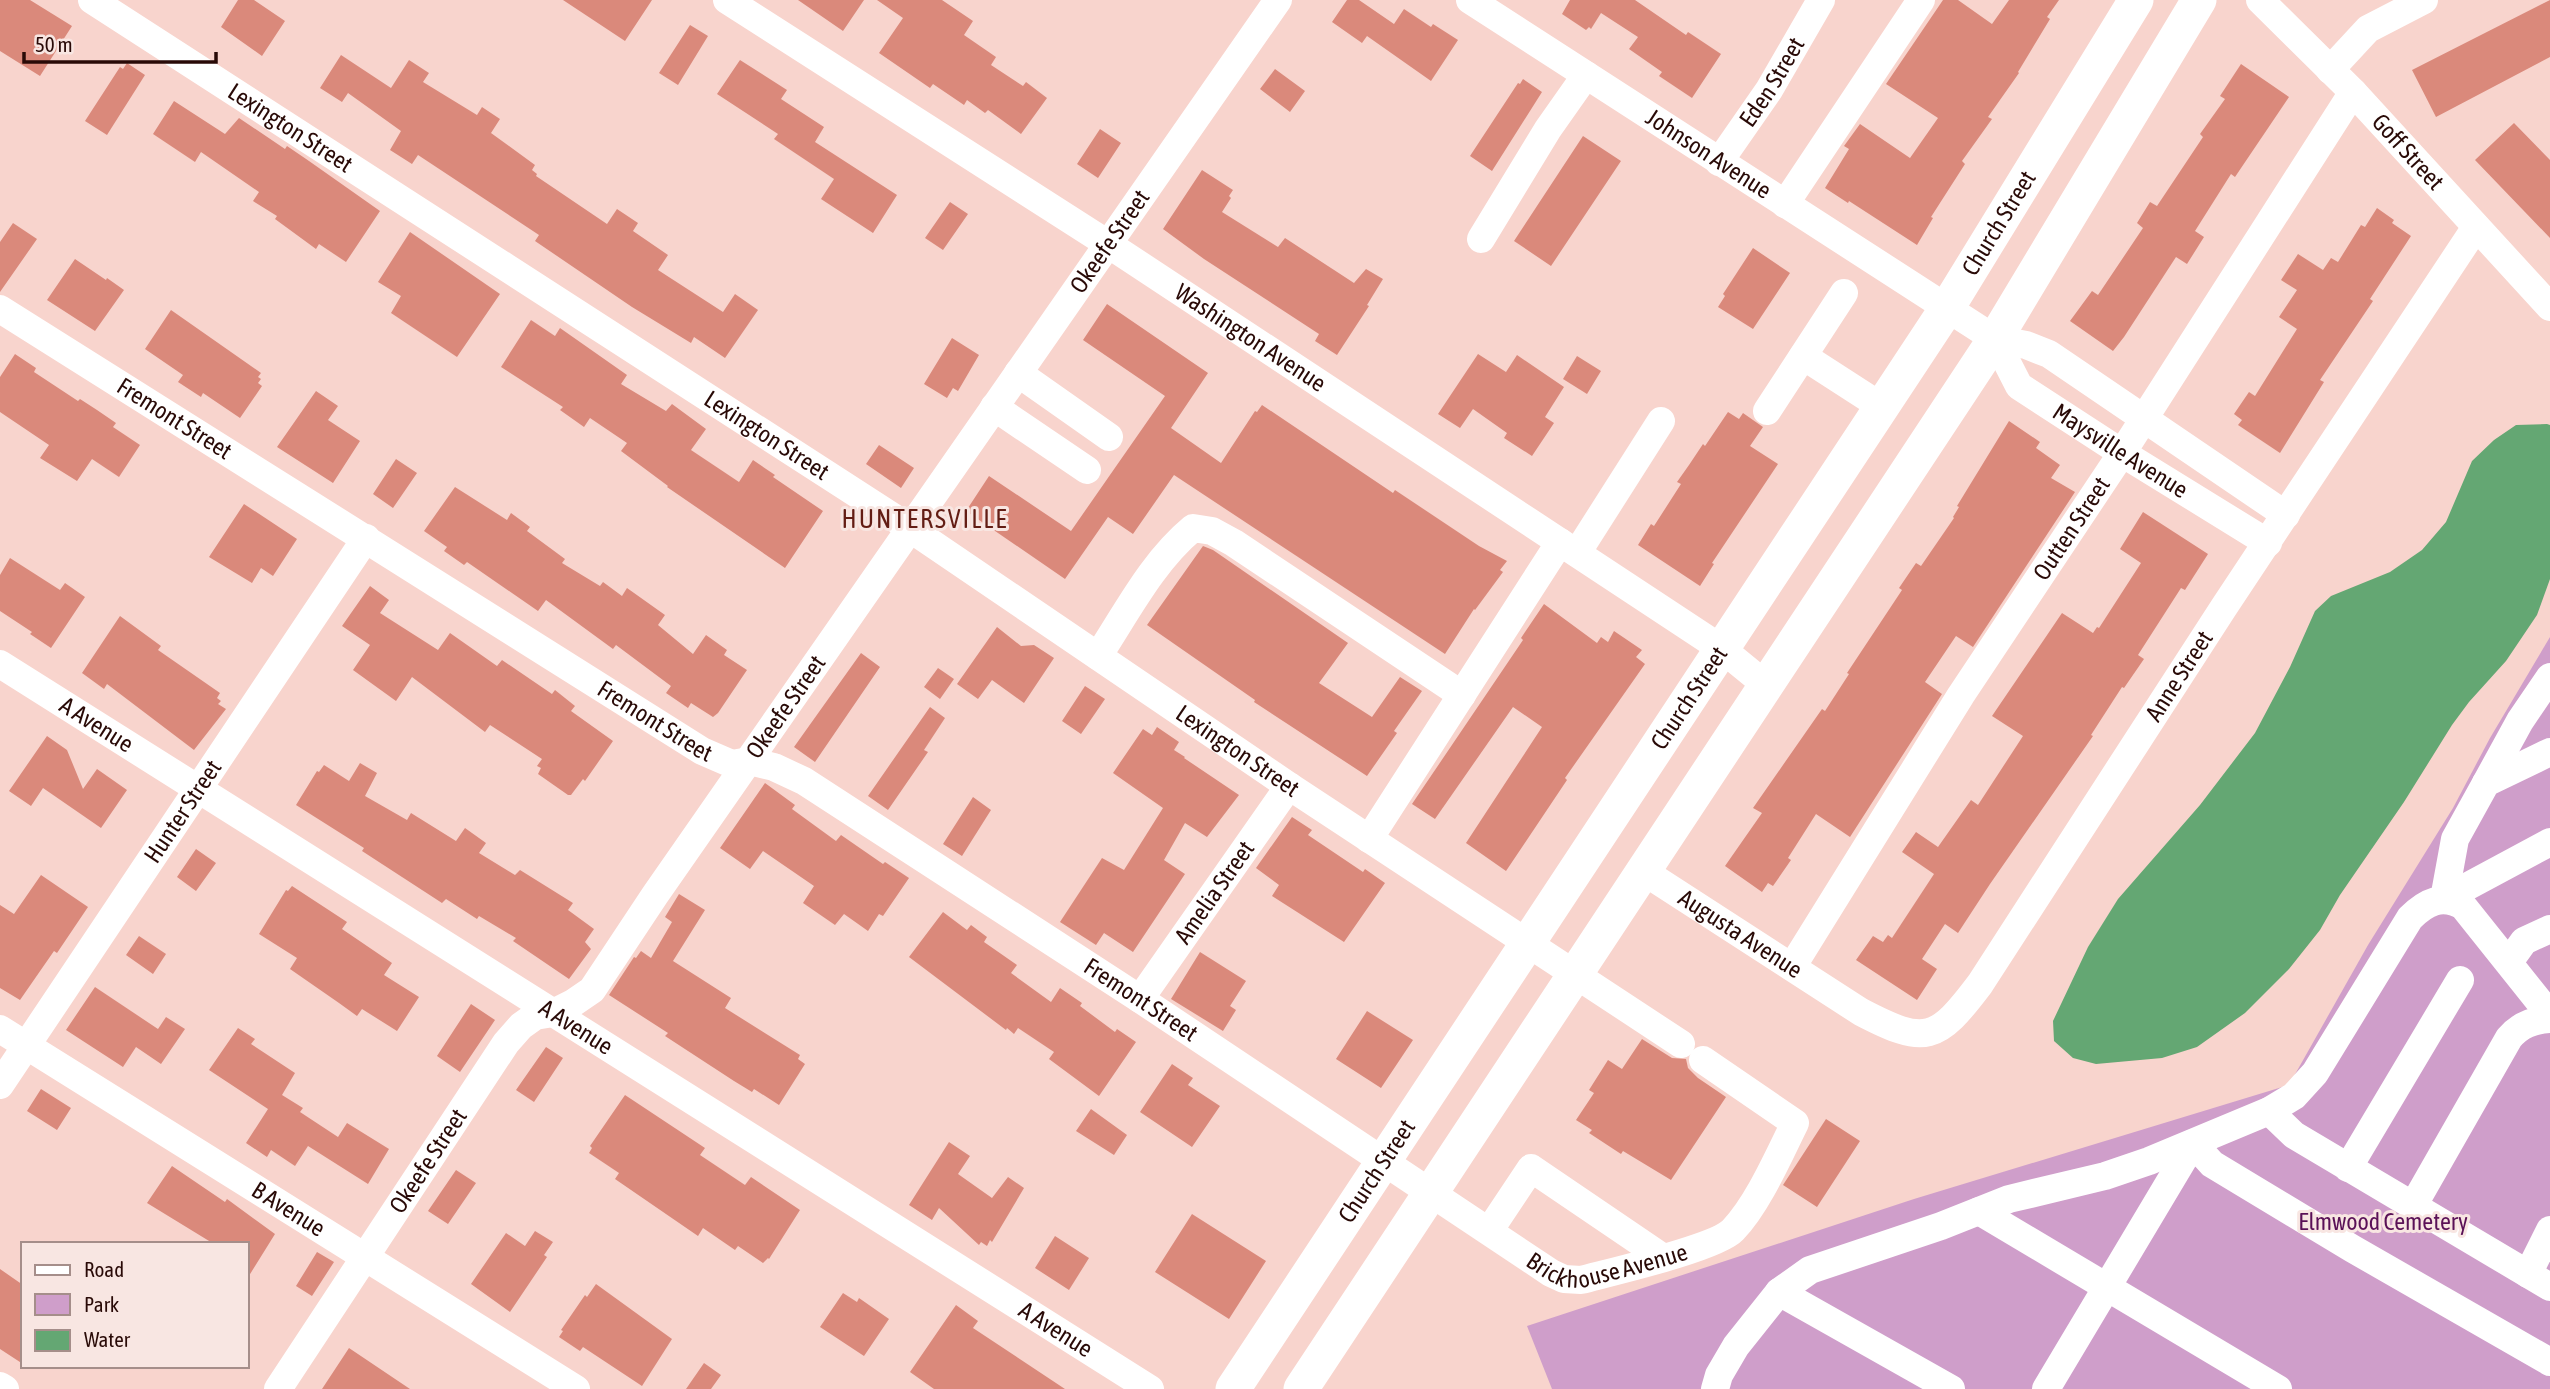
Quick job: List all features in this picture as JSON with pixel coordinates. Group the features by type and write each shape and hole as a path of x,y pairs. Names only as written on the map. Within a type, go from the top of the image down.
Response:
{"main road":[{"name":"Church Street","path":"1233,1389 1947,308 2136,0"},
{"path":"1301,1389 1995,339 2199,0"}],"street":[{"name":"Washington Avenue","path":"727,0 1108,244 1723,649 1766,685"},
{"name":"Okeefe Street","path":"278,1389 506,1043 521,1026 535,1016 553,1013 592,990 655,895 1278,0"},
{"name":"Johnson Avenue","path":"1470,0 1509,10 1586,75 1947,308"},
{"name":"Eden Street","path":"1719,162 1769,90 1821,0"},
{"path":"1785,204 1920,0"},
{"name":"Goff Street","path":"2260,0 2353,92 2550,307"},
{"path":"2330,70 2368,29 2424,0"},
{"name":"Lexington Street","path":"95,1 911,528 1289,786 1795,1123"},
{"path":"1482,239 1548,129 1586,75"},
{"name":"Outten Street","path":"1792,967 1961,695 2122,453 2353,92"},
{"name":"Anne Street","path":"1838,997 1887,1026 1919,1034 1935,1032 1949,1022 1980,984 2224,607 2476,227"},
{"path":"1767,411 1844,293"},
{"name":"Maysville Avenue","path":"1947,308 1995,339 2026,345 2049,354 2286,515"},
{"name":"Fremont Street","path":"0,309 702,751 732,764 749,761 804,781 1384,1160"},
{"name":"Maysville Avenue","path":"1995,339 2019,386 2268,543"},
{"path":"1803,355 1882,407"},
{"path":"1018,373 1109,437"},
{"path":"995,407 1087,470"},
{"path":"1369,839 1461,695 1661,421"},
{"path":"1098,656 1156,567 1176,542 1193,528 1212,531 1234,542 1461,695"},
{"name":"Hunter Street","path":"0,1086 366,538"},
{"name":"A Avenue","path":"0,664 1150,1389"},
{"path":"2444,899 2455,839 2520,721 2550,677"},
{"path":"2486,783 2550,752"},
{"name":"Amelia Street","path":"1140,999 1289,786"},
{"path":"1715,1389 1719,1376 1737,1346 1779,1292 1810,1270 2030,1193 2105,1176 2150,1161 2269,1111 2294,1096 2315,1073 2410,918 2420,908 2444,899 2550,842"},
{"name":"Augusta Avenue","path":"1643,871 1838,997"},
{"path":"2413,1206 2509,1038 2517,1029 2550,1017 2463,906 2444,899"},
{"path":"2509,962 2524,941 2550,929"},
{"path":"2348,1168 2460,980"},
{"name":"B Avenue","path":"0,1029 576,1389"},
{"path":"2269,1111 2294,1135 2539,1280 2550,1230"},
{"name":"Brickhouse Avenue","path":"1384,1160 1551,1273 1564,1279 1581,1280 1700,1246 1733,1231 1762,1188 1795,1123"},
{"path":"2046,1389 2193,1143"},
{"path":"2193,1143 2212,1164 2550,1362"},
{"path":"1489,1231 1531,1168 1662,1257"},
{"path":"1979,1211 2278,1389"},
{"path":"1779,1292 1951,1389"},
{"path":"0,1386 5,1389"}],"green space":[{"name":"Elmwood Cemetery","path":"2550,637 2550,1389 1552,1389 1527,1326 1914,1199 2289,1085 2368,945 2453,808 2490,738"}],"water":[{"path":"2516,425 2550,425 2550,579 2537,615 2506,661 2452,725 2404,802 2340,895 2320,930 2289,969 2245,1013 2197,1047 2162,1058 2096,1064 2073,1058 2054,1041 2053,1021 2088,947 2118,899 2200,805 2255,733 2290,667 2315,611 2331,596 2390,572 2422,550 2446,522 2472,461 2494,440"}],"building":[{"path":"0,0 30,0 72,26 40,76 0,51"},
{"path":"238,0 254,0 285,21 262,56 221,27"},
{"path":"563,0 652,0 625,41"},
{"path":"798,0 864,0 843,31"},
{"path":"877,0 942,0 973,21 964,35 996,57 991,65 1023,86 1026,82 1047,98 1021,134 988,110 985,113 967,100 964,105 933,84 930,88 879,53 903,18"},
{"path":"1347,0 1359,0 1394,24 1404,9 1431,27 1433,24 1458,40 1431,81 1367,36 1362,43 1332,22"},
{"path":"1570,0 1635,0 1686,35 1688,32 1721,54 1692,98 1659,76 1662,72 1629,49 1638,37 1601,13 1591,29 1589,27 1586,30 1562,14"},
{"path":"1943,0 1958,0 1992,24 2009,0 2059,0 2047,17 2050,19 2019,73 1988,117 1992,119 1962,161 1965,164 1931,217 1933,218 1917,245 1825,188 1849,149 1844,146 1860,124 1910,158 1938,118 1886,84"},
{"path":"2550,0 2550,57 2436,117 2412,70"},
{"path":"690,25 708,36 678,85 659,73"},
{"path":"341,55 391,88 409,60 429,73 423,82 477,115 482,107 500,119 491,133 535,165 532,170 536,176 607,224 617,209 638,223 633,231 668,255 658,270 723,312 735,294 758,310 725,358 694,337 691,343 632,307 535,241 539,235 418,155 412,164 390,150 401,131 348,93 342,102 320,88"},
{"path":"740,60 787,90 781,99 824,127 815,142 897,195 873,233 821,199 834,179 774,139 778,134 717,94"},
{"path":"127,63 145,75 107,135 85,121 120,67 123,69"},
{"path":"2241,64 2289,97 2235,177 2231,174 2195,231 2204,237 2187,264 2176,257 2113,351 2070,321 2092,291 2098,295 2143,228 2137,223 2150,202 2157,206 2203,137 2200,134 2225,99 2220,96"},
{"path":"1275,69 1305,91 1290,112 1260,89"},
{"path":"1523,79 1542,92 1492,171 1470,156"},
{"path":"174,101 225,134 239,118 285,149 287,146 380,211 346,262 319,244 316,249 275,219 277,216 253,201 259,192 201,152 195,162 153,134"},
{"path":"2514,123 2550,160 2550,238 2475,160"},
{"path":"1100,129 1121,143 1098,178 1077,164"},
{"path":"1583,136 1621,161 1551,266 1514,241"},
{"path":"1202,170 1233,190 1222,212 1278,247 1285,238 1354,283 1366,269 1383,279 1337,355 1315,341 1319,334 1163,229"},
{"path":"950,202 968,214 943,250 925,238"},
{"path":"2377,208 2411,236 2370,299 2373,301 2320,380 2324,382 2280,453 2238,425 2242,420 2234,414 2249,392 2255,396 2297,329 2279,317 2297,290 2281,280 2298,254 2323,270 2331,258 2338,262 2361,225 2365,227"},
{"path":"13,223 37,239 0,292 0,242"},
{"path":"410,232 500,294 457,357 391,313 401,296 378,282"},
{"path":"1753,248 1790,273 1753,329 1718,307 1725,296 1723,294"},
{"path":"75,259 124,290 95,331 47,300"},
{"path":"1107,304 1208,373 1171,428 1221,463 1255,411 1262,405 1393,493 1395,490 1479,546 1507,561 1500,570 1503,572 1474,609 1445,654 1174,475 1133,534 1108,517 1065,579 966,511 989,476 1071,531 1165,396 1083,340"},
{"path":"171,310 261,373 258,383 262,386 240,418 203,393 201,397 178,382 183,375 145,349"},
{"path":"531,320 555,336 560,328 627,375 621,384 666,411 672,404 706,429 691,450 739,482 753,460 823,511 785,568 667,487 621,451 627,443 590,418 584,427 560,410 563,407 501,367"},
{"path":"952,338 979,355 958,391 953,388 947,398 924,384"},
{"path":"15,354 36,368 34,372 116,423 113,427 140,445 119,477 92,459 77,481 40,458 49,445 0,412 0,377"},
{"path":"1478,354 1506,372 1517,355 1564,387 1545,417 1554,423 1532,456 1504,438 1507,433 1473,409 1460,428 1438,414"},
{"path":"1577,356 1601,371 1587,394 1563,379"},
{"path":"316,391 338,406 328,420 360,441 333,483 277,447"},
{"path":"1728,412 1739,419 1743,413 1763,427 1750,446 1778,464 1712,563 1714,564 1700,586 1638,545 1651,524 1654,526 1681,484 1677,482"},
{"path":"2009,421 2040,442 2036,448 2060,465 2051,478 2075,492 1973,647 1956,636 1925,682 1942,694 1850,837 1816,814 1788,858 1791,860 1773,886 1768,883 1762,892 1725,866 1762,813 1753,808 1822,709 1825,711 1902,590 1899,588 1916,563 1921,566 1954,518 1959,507 1957,506"},
{"path":"879,445 914,468 901,488 866,464"},
{"path":"396,459 417,473 393,508 373,494"},
{"path":"455,487 507,520 511,513 530,527 527,531 565,559 562,563 600,586 603,582 622,596 627,588 665,615 658,625 693,654 706,635 727,650 724,655 747,670 718,713 713,717 691,703 688,708 666,693 671,686 616,645 613,649 546,600 538,611 467,562 464,565 444,551 447,547 424,531"},
{"path":"244,504 297,539 273,576 261,568 252,583 209,557"},
{"path":"2143,512 2208,554 2185,590 2181,588 2138,655 2144,659 2124,688 2122,687 2091,735 2093,736 1958,933 1945,924 1922,959 1937,969 1917,1000 1856,960 1873,936 1883,942 1888,935 1892,938 1934,874 1902,852 1916,832 1938,847 1971,800 1978,805 2023,736 1992,716 2062,613 2093,633 2099,628 2141,563 2120,549"},
{"path":"1203,546 1213,550 1348,643 1319,683 1372,717 1400,677 1422,691 1367,776 1254,702 1255,700 1147,625"},
{"path":"10,558 60,590 65,583 85,597 51,648 0,611 0,575"},
{"path":"370,586 389,600 380,613 438,650 450,633 497,666 502,660 552,694 555,690 575,706 571,711 613,741 585,781 583,779 571,795 568,795 538,774 541,768 537,766 542,759 490,725 485,732 412,677 396,701 353,670 370,645 342,626"},
{"path":"1544,604 1597,643 1601,637 1608,642 1614,631 1642,650 1636,657 1645,664 1565,778 1567,780 1506,871 1466,843 1542,727 1513,707 1435,819 1412,804 1523,640 1521,638"},
{"path":"120,616 161,646 158,650 220,693 217,698 221,701 218,704 226,709 194,750 107,684 104,689 82,673"},
{"path":"997,627 1021,646 1034,645 1054,658 1024,703 992,680 978,699 957,684"},
{"path":"861,653 880,667 815,762 794,747"},
{"path":"938,668 954,679 940,699 924,687"},
{"path":"1085,686 1105,699 1081,734 1062,721"},
{"path":"930,707 945,718 924,750 928,752 888,810 868,796"},
{"path":"1157,727 1179,742 1174,750 1239,795 1207,837 1185,823 1164,860 1185,874 1133,952 1104,933 1096,945 1060,922 1102,858 1124,870 1163,808 1113,773 1143,729 1152,735"},
{"path":"47,736 67,750 83,789 97,769 127,790 101,828 43,788 31,806 9,791"},
{"path":"360,763 377,773 365,796 407,820 411,813 456,841 465,828 486,843 479,853 515,875 520,870 573,903 568,910 594,929 585,942 591,949 569,979 513,941 516,938 479,916 477,919 446,899 442,903 362,851 364,848 296,805 317,771 324,765 349,781"},
{"path":"765,783 795,805 792,809 836,841 841,835 909,878 883,916 879,914 868,931 844,914 835,925 803,903 814,886 763,851 750,869 720,848"},
{"path":"973,797 991,810 962,856 943,844"},
{"path":"1292,817 1312,830 1308,835 1363,872 1365,869 1385,883 1344,942 1272,896 1279,885 1256,868"},
{"path":"196,849 216,863 196,891 177,877"},
{"path":"41,875 88,907 57,953 54,951 20,1000 0,988 0,905 14,914"},
{"path":"292,886 347,922 342,929 392,963 384,975 419,997 397,1031 362,1009 357,1016 290,969 297,958 259,934 286,890"},
{"path":"679,894 705,910 673,961 731,998 725,1008 800,1055 798,1059 805,1064 779,1105 754,1089 752,1092 734,1081 665,1036 668,1033 609,995 634,957 641,951 651,958 672,922 665,917"},
{"path":"943,912 967,930 971,925 987,937 984,942 1017,965 1011,973 1051,1002 1060,988 1115,1032 1117,1029 1136,1042 1099,1096 1049,1059 1054,1052 1018,1028 1014,1034 1007,1028 1006,1030 909,957"},
{"path":"139,936 166,954 153,974 126,955"},
{"path":"1200,952 1246,981 1230,1006 1236,1010 1223,1031 1171,999"},
{"path":"95,987 158,1029 166,1017 185,1029 161,1064 136,1047 123,1067 66,1030"},
{"path":"471,1004 495,1020 460,1072 437,1056"},
{"path":"1367,1011 1413,1040 1381,1088 1336,1059"},
{"path":"238,1028 255,1039 251,1044 295,1073 282,1095 303,1108 300,1112 338,1137 347,1123 389,1149 368,1184 308,1146 295,1166 271,1150 267,1157 246,1143 268,1109 209,1070"},
{"path":"1642,1039 1672,1058 1686,1059 1688,1068 1698,1078 1726,1097 1671,1180 1623,1151 1621,1154 1589,1133 1592,1130 1576,1120 1594,1093 1589,1090 1608,1060 1622,1069"},
{"path":"546,1047 563,1058 534,1102 516,1090"},
{"path":"1172,1064 1193,1078 1188,1085 1220,1106 1192,1147 1140,1112"},
{"path":"41,1089 71,1108 57,1130 27,1111"},
{"path":"625,1095 705,1148 700,1155 745,1185 751,1177 800,1210 769,1259 763,1263 738,1246 735,1250 703,1228 698,1236 615,1179 619,1173 589,1153 592,1148 590,1146"},
{"path":"1091,1109 1127,1135 1114,1155 1076,1131"},
{"path":"1826,1119 1860,1141 1817,1207 1783,1185"},
{"path":"949,1142 970,1156 958,1174 992,1198 1008,1177 1024,1188 987,1246 981,1242 979,1245 939,1208 932,1220 909,1205"},
{"path":"172,1166 225,1202 227,1199 275,1234 248,1277 248,1242 211,1242 147,1203"},
{"path":"456,1170 476,1183 448,1224 428,1211"},
{"path":"1192,1214 1266,1261 1229,1319 1155,1272"},
{"path":"535,1231 553,1242 544,1255 547,1257 510,1312 471,1284 506,1233 525,1246"},
{"path":"1055,1236 1089,1258 1069,1290 1035,1268"},
{"path":"317,1252 334,1262 312,1296 296,1286"},
{"path":"0,1269 21,1284 21,1363 0,1349"},
{"path":"596,1284 672,1339 642,1386 583,1347 580,1351 559,1337 585,1295 587,1297"},
{"path":"843,1293 857,1302 859,1298 889,1319 864,1356 820,1327"},
{"path":"956,1305 978,1321 973,1328 1065,1389 934,1389 910,1372"},
{"path":"349,1348 410,1389 322,1389"},
{"path":"704,1363 721,1375 711,1389 686,1389"}],"district":[{"name":"HUNTERSVILLE","path":"925,519"}]}
